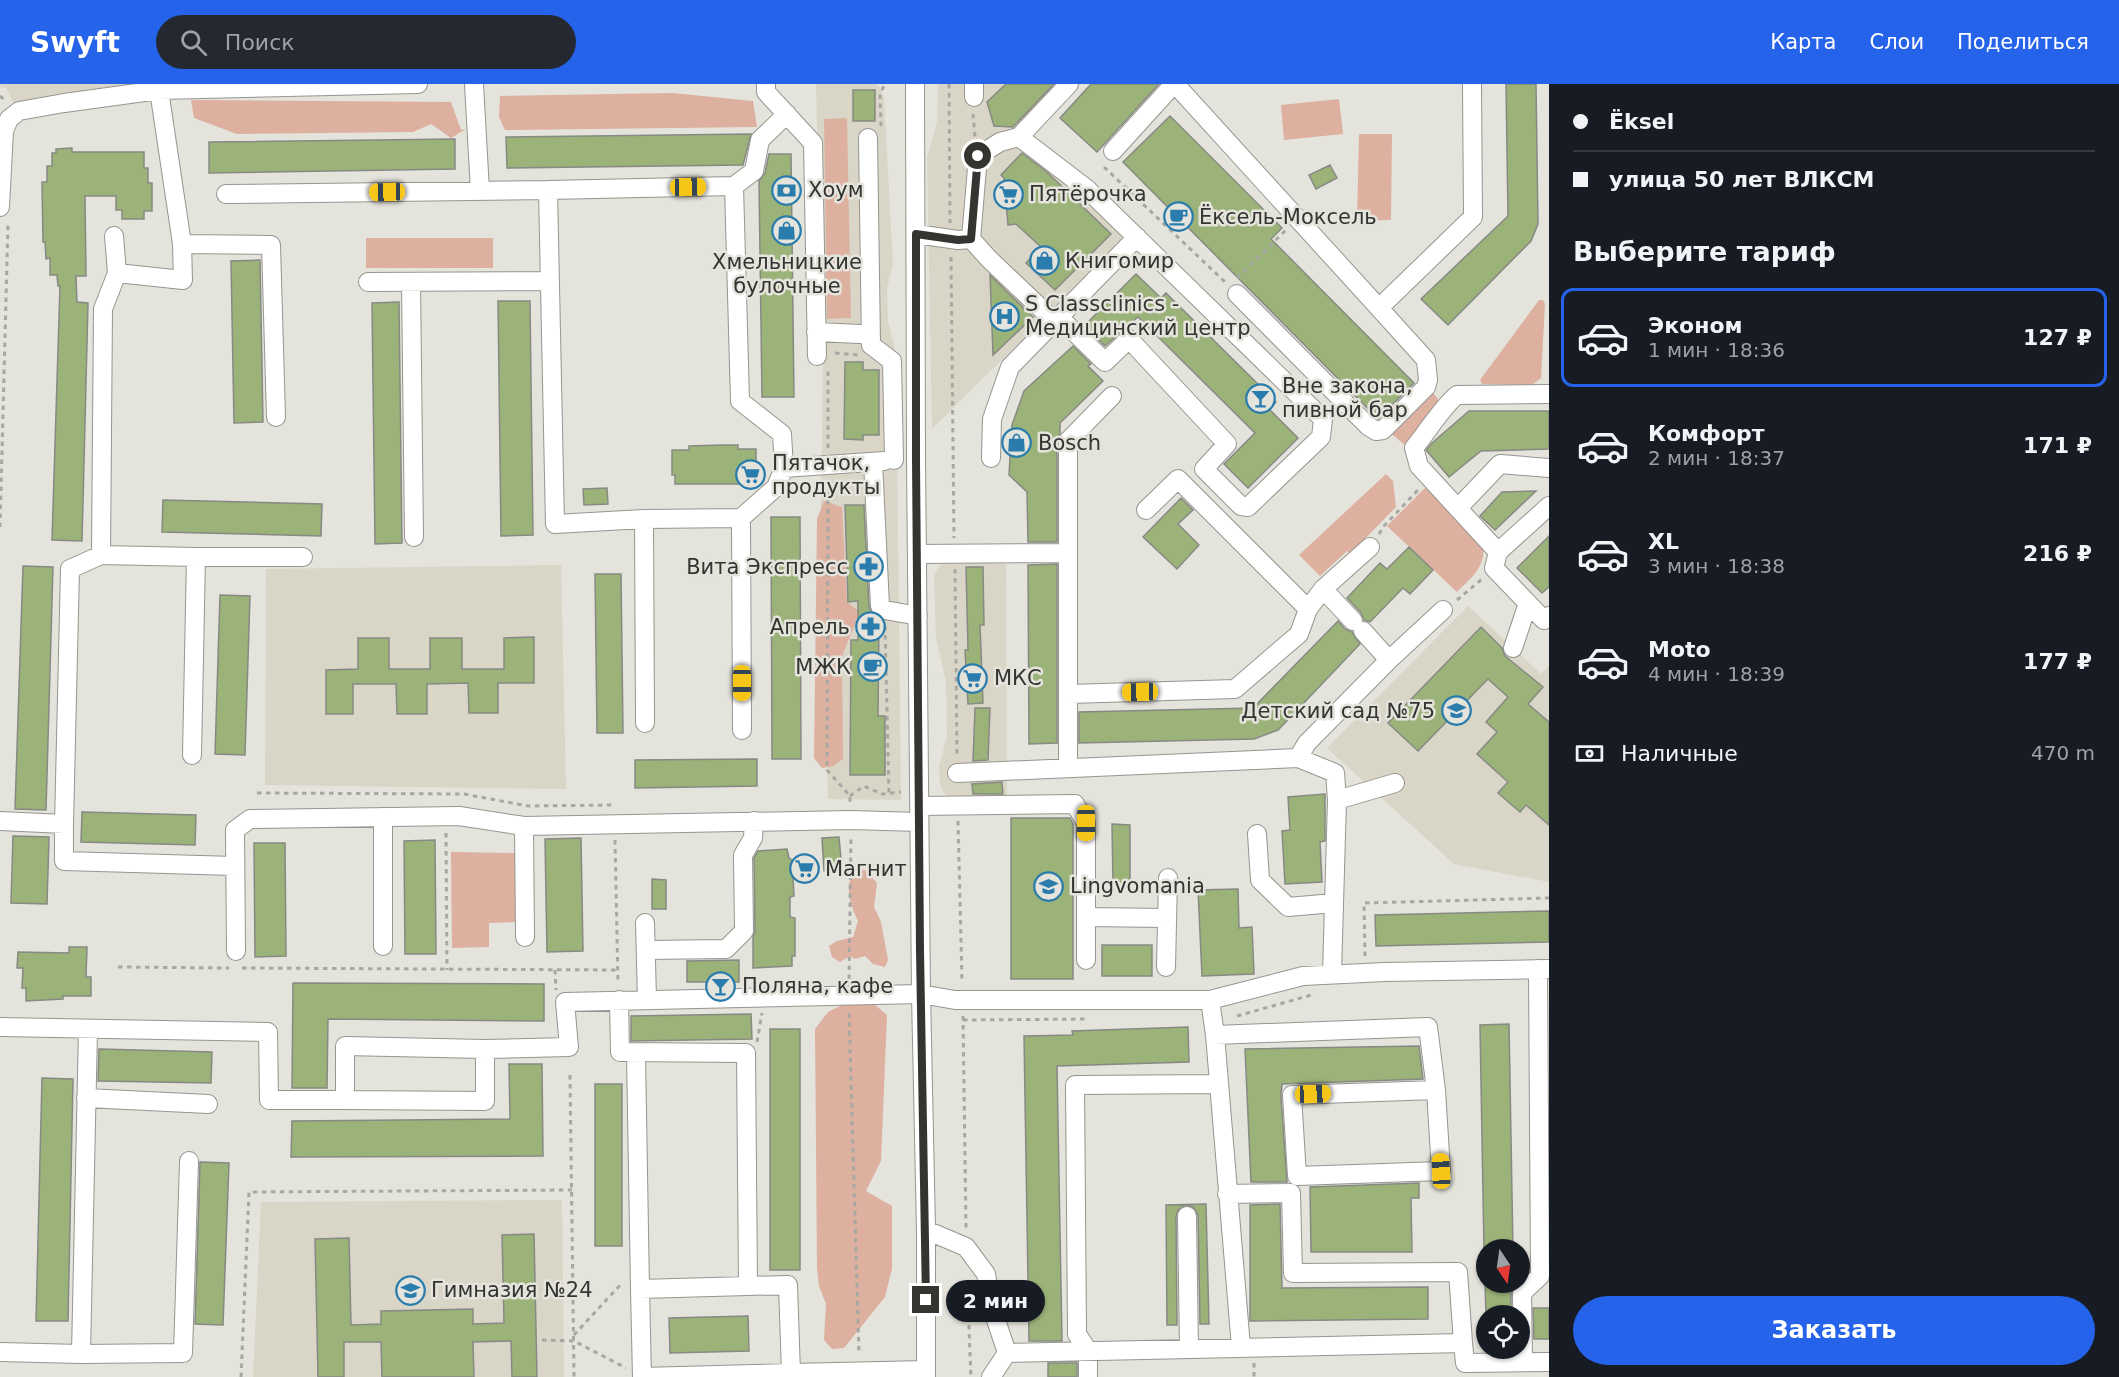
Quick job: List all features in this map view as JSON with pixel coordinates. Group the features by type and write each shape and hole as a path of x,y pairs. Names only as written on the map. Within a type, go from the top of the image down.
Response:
{"street":[{"path":"4,212 4,131 9,119 19,111 159,90 418,84"},
{"path":"474,84 480,191"},
{"path":"766,84 766,92 813,143 817,356"},
{"path":"636,1054 642,1377 754,1376 860,1371 926,1374 919,814 915,84"},
{"path":"1019,137 1087,189 1323,419 1321,437 1248,507 1241,506 1204,469 1227,444 1129,339 1105,362 1059,317 1050,317 971,239 978,156 1000,142 1019,137 1069,84"},
{"path":"1113,151 1175,84 1426,360 1428,380 1426,387 1383,430 1376,431 1368,426 1237,286"},
{"path":"1379,308 1473,217 1472,84"},
{"path":"117,273 183,280 182,244 159,90"},
{"path":"226,194 734,186 754,171 760,140 787,114"},
{"path":"868,138 871,345 892,361 894,460"},
{"path":"548,190 555,524 644,519 741,518 776,487 784,468 782,434 740,401 734,186"},
{"path":"916,234 951,239 971,239"},
{"path":"101,555 103,309 117,273 114,236"},
{"path":"991,458 992,419 1010,367 1137,237"},
{"path":"182,244 271,245 276,417"},
{"path":"368,282 550,281"},
{"path":"411,282 414,537"},
{"path":"816,332 871,336"},
{"path":"1549,394 1457,395 1448,402 1414,448 1419,466 1458,508 1528,603 1544,620 1549,615"},
{"path":"1068,768 1068,441 1112,396"},
{"path":"784,468 916,459"},
{"path":"873,462 880,606 885,610 918,616"},
{"path":"1458,508 1500,464 1549,468"},
{"path":"1146,510 1178,479 1308,609"},
{"path":"1496,560 1549,506"},
{"path":"741,518 742,730"},
{"path":"644,519 645,723"},
{"path":"1069,694 1235,689 1299,634 1308,609 1323,589 1370,547"},
{"path":"917,554 1068,553"},
{"path":"234,866 64,861 70,569 101,555 303,557"},
{"path":"192,755 196,557"},
{"path":"1323,589 1389,660"},
{"path":"1513,648 1528,603"},
{"path":"1298,758 1307,743 1389,660 1443,610"},
{"path":"957,773 1298,758 1335,773 1337,800 1332,974"},
{"path":"1337,800 1395,783"},
{"path":"236,951 235,830 250,819 459,816 524,825 851,820 919,814 958,806 1075,804 1086,823 1086,960"},
{"path":"383,817 383,946"},
{"path":"0,821 64,824"},
{"path":"646,950 726,949 744,931 743,855 753,838 754,821"},
{"path":"524,825 525,937"},
{"path":"1257,834 1260,880 1288,907 1334,903"},
{"path":"1167,967 1168,878"},
{"path":"1086,917 1167,918"},
{"path":"645,923 647,1000"},
{"path":"345,1100 345,1046 485,1049 569,1047 566,1002 921,994 962,1000 1210,1000 1303,976 1544,969 1545,1276 1522,1293 1523,1361"},
{"path":"619,1000 620,1052 636,1054 746,1053 748,1286"},
{"path":"1210,1000 1215,1035 1241,1347"},
{"path":"0,1027 268,1032 269,1100 486,1101 485,1049"},
{"path":"1215,1035 1428,1027 1436,1090 1441,1171 1297,1176 1292,1095 1436,1090"},
{"path":"81,1354 88,1030"},
{"path":"1088,1377 1088,1351 1077,1334 1075,1085 1218,1084"},
{"path":"86,1098 208,1104"},
{"path":"0,1352 183,1353 189,1161"},
{"path":"1227,1194 1291,1193 1293,1273 1458,1272 1465,1363 1549,1362"},
{"path":"1186,1216 1189,1348"},
{"path":"926,1230 966,1247 986,1274 992,1305 1007,1353"},
{"path":"640,1289 788,1285 791,1373"},
{"path":"1007,1353 1464,1343"},
{"path":"991,1377 1007,1353"}],"path":[{"path":"949,84 957,773"},
{"path":"974,91 973,123 978,156"},
{"path":"1113,151 1101,164 1216,274"},
{"path":"0,527 4,212"},
{"path":"1237,286 1298,219"},
{"path":"828,465 827,770 850,796 849,996 860,1371"},
{"path":"1370,547 1384,526 1430,478"},
{"path":"1443,610 1468,592 1496,560"},
{"path":"885,610 889,795"},
{"path":"614,805 619,1000"},
{"path":"958,806 966,1247 971,1377"},
{"path":"446,831 447,969"},
{"path":"1375,958 1365,957 1364,903 1549,898"},
{"path":"118,968 618,970"},
{"path":"746,1053 754,1050 757,1041 764,997"},
{"path":"570,1075 574,1377"},
{"path":"241,1377 249,1192 572,1190"},
{"path":"574,1335 640,1264"},
{"path":"542,1340 574,1341 642,1377"}],"shaded area":[{"path":"0,84 142,84 14,104 6,88 0,87"},
{"path":"816,84 875,84 879,86 884,98 893,264 887,289 888,321 896,353 901,800 828,799 821,507 823,361"},
{"path":"938,84 1062,84 1017,133 1081,194 1124,240 932,429 927,158 937,122"},
{"path":"672,93 753,101 757,127 505,130 499,117 500,96"},
{"path":"1339,99 1343,134 1284,140 1281,105"},
{"path":"191,100 451,102 461,130 466,129 451,138 431,124 413,132 237,134 194,118"},
{"path":"847,118 851,318 827,319 824,119"},
{"path":"1359,134 1392,134 1391,220 1357,221"},
{"path":"366,238 493,238 493,268 366,268"},
{"path":"1539,300 1543,300 1545,304 1541,378 1532,385 1482,384 1480,380"},
{"path":"1428,390 1436,396 1439,405 1406,446 1388,431"},
{"path":"1386,474 1393,481 1396,507 1350,554 1347,551 1320,576 1299,555"},
{"path":"1425,488 1430,490 1483,547 1480,567 1457,592 1387,526"},
{"path":"824,501 842,507 847,602 860,612 842,656 843,759 833,766 822,768 814,758 817,519"},
{"path":"1006,564 1007,801 952,802 940,785 939,766 947,737 946,681 936,639 934,576 940,565"},
{"path":"561,565 566,789 265,785 266,569"},
{"name":"Детский сад №75","path":"1468,606 1541,674 1549,666 1549,882 1454,864 1327,748"},
{"path":"451,852 515,853 515,922 489,923 489,947 452,948"},
{"path":"856,869 865,870 877,883 874,907 881,922 888,960 885,967 873,964 865,956 855,959 850,956 840,962 832,957 829,946 837,941 853,937 858,921 849,895 850,881"},
{"path":"844,1004 874,1004 887,1015 881,1161 866,1191 892,1206 892,1268 885,1297 844,1348 832,1349 824,1340 826,1304 819,1286 817,1268 815,1029 828,1012"},
{"name":"Гимназия №24","path":"562,1200 564,1377 253,1377 261,1202"}],"building":[{"path":"1006,84 1054,84 1013,127 994,126 987,102"},
{"path":"1091,84 1159,84 1097,152 1060,118"},
{"path":"1506,84 1536,84 1538,224 1531,241 1448,325 1421,299 1508,216"},
{"path":"853,90 875,90 875,121 853,121"},
{"path":"1170,116 1282,228 1271,239 1414,383 1378,419 1123,162"},
{"path":"751,134 743,165 507,168 506,137"},
{"path":"455,139 455,169 209,173 209,142"},
{"path":"72,148 72,152 144,152 144,168 148,168 148,183 152,183 152,211 144,211 144,219 122,219 122,210 116,210 116,196 85,196 86,276 76,276 77,302 88,303 82,541 52,540 60,286 58,286 57,275 50,275 50,258 46,259 45,242 43,242 42,182 47,182 47,166 52,166 52,153 56,153 56,149"},
{"path":"1022,153 1047,172 1111,234 1055,290 1026,263 1041,247 1016,224 1008,225 1004,178 1001,175"},
{"path":"769,154 791,154 794,397 762,397 759,181 765,173"},
{"path":"1330,165 1337,178 1316,189 1309,175"},
{"path":"260,260 263,422 234,423 231,261"},
{"path":"1136,274 1161,298 1166,293 1276,402 1269,409 1298,438 1248,488 1224,464 1255,433 1138,317 1105,346 1084,326"},
{"path":"990,275 1033,317 993,355"},
{"path":"498,301 530,301 533,535 501,536"},
{"path":"399,302 402,543 375,544 372,303"},
{"path":"1073,346 1091,364 1088,366 1103,381 1060,423 1057,441 1057,542 1028,542 1027,492 1009,475 1012,425 1024,391"},
{"path":"845,362 863,362 863,370 879,370 879,435 863,435 863,440 844,439"},
{"path":"1469,411 1549,411 1549,449 1481,451 1449,477 1426,450"},
{"path":"738,445 738,449 756,449 756,475 751,475 751,484 675,484 675,475 672,475 672,450 689,450 689,446"},
{"path":"607,488 608,504 584,505 583,489"},
{"path":"1536,491 1495,530 1480,516 1502,492"},
{"path":"1181,498 1193,510 1178,524 1199,545 1177,569 1143,537"},
{"path":"163,500 322,504 321,536 162,532"},
{"path":"845,505 864,505 869,607 879,619 878,716 885,716 885,775 850,775 851,640 858,640 858,601 848,602"},
{"path":"771,517 800,517 801,759 772,759"},
{"path":"1549,536 1549,587 1542,593 1517,568"},
{"path":"1409,547 1433,570 1410,594 1403,588 1370,622 1364,620 1361,613 1347,598 1380,563 1387,569"},
{"path":"1057,564 1057,743 1029,744 1028,565"},
{"path":"23,566 53,567 46,810 15,809"},
{"path":"966,567 983,567 984,625 980,625 983,703 968,704 965,650 968,650"},
{"path":"595,574 621,574 623,733 597,733"},
{"path":"220,595 250,596 245,755 215,754"},
{"path":"1338,621 1345,629 1352,632 1360,644 1278,730 1254,739 1079,743 1079,712 1253,708"},
{"path":"1481,627 1502,648 1505,656 1543,687 1528,704 1549,722 1549,825 1526,805 1520,812 1498,793 1508,782 1477,754 1497,732 1486,722 1508,697 1488,679 1418,751 1388,723"},
{"path":"534,637 534,683 498,683 498,713 469,713 468,683 427,684 427,714 397,714 396,684 353,684 353,714 326,714 326,670 358,669 358,638 389,638 389,669 430,669 430,638 462,638 462,669 504,669 504,638"},
{"path":"975,708 990,708 988,760 973,761"},
{"path":"757,759 757,786 635,788 635,760"},
{"path":"1002,782 1003,794 973,794 972,784"},
{"path":"1325,794 1325,841 1320,842 1322,882 1285,884 1282,831 1290,830 1288,797"},
{"path":"82,812 196,815 195,845 81,842"},
{"path":"1011,818 1070,818 1073,824 1073,979 1011,979"},
{"path":"1112,824 1130,825 1130,885 1113,885"},
{"path":"13,836 49,837 47,904 11,903"},
{"path":"839,837 842,870 824,871 822,838"},
{"path":"581,838 583,951 547,952 545,839"},
{"path":"435,840 436,954 405,954 404,841"},
{"path":"254,843 285,843 286,956 255,957"},
{"path":"787,849 789,858 792,860 794,896 790,897 790,917 795,918 795,956 792,956 792,966 753,968 754,858 758,851"},
{"path":"652,879 666,880 666,909 652,909"},
{"path":"1238,889 1239,928 1252,927 1254,974 1202,976 1198,890"},
{"path":"1549,911 1549,942 1376,946 1375,915"},
{"path":"1102,945 1152,945 1152,976 1102,976"},
{"path":"69,947 87,947 86,977 91,977 91,996 63,996 63,999 26,1001 26,988 22,988 23,968 17,968 18,952 69,953"},
{"path":"739,960 739,982 687,982 687,961"},
{"path":"293,983 544,984 544,1021 328,1019 327,1088 292,1088"},
{"path":"751,1014 752,1039 631,1041 631,1016"},
{"path":"1509,1024 1513,1239 1484,1239 1480,1025"},
{"path":"1188,1027 1189,1062 1057,1066 1062,1341 1029,1341 1024,1036 1073,1035 1072,1031"},
{"path":"770,1029 800,1029 800,1270 770,1270"},
{"path":"1419,1046 1423,1079 1282,1084 1287,1182 1251,1182 1245,1049"},
{"path":"99,1049 212,1052 211,1083 98,1081"},
{"path":"509,1064 542,1064 543,1156 291,1157 292,1121 510,1119"},
{"path":"42,1078 73,1079 68,1321 36,1321"},
{"path":"595,1084 622,1084 622,1246 595,1246"},
{"path":"200,1162 229,1163 223,1325 195,1324"},
{"path":"1419,1183 1419,1198 1411,1198 1412,1252 1311,1252 1310,1187"},
{"path":"1206,1204 1209,1324 1200,1324 1198,1215 1193,1207 1186,1205 1178,1210 1176,1216 1177,1325 1167,1325 1166,1205"},
{"path":"1280,1204 1282,1288 1428,1287 1428,1319 1250,1321 1250,1205"},
{"path":"534,1234 537,1377 512,1377 511,1341 473,1342 474,1377 382,1377 381,1342 344,1342 344,1377 318,1377 315,1239 349,1238 351,1325 381,1324 381,1311 473,1309 473,1324 504,1323 502,1235"},
{"path":"1485,1293 1511,1293 1511,1305 1486,1305"},
{"path":"1533,1308 1549,1308 1549,1339 1534,1339"},
{"path":"748,1316 749,1351 670,1353 669,1318"},
{"path":"1048,1363 1077,1363 1077,1377 1048,1377"}],"place":[{"name":"Хоум","path":"787,190"},
{"name":"Пятёрочка","path":"1008,194"},
{"name":"Ёксель-Моксель","path":"1178,217"},
{"name":"Хмельницкие булочные","path":"787,231"},
{"name":"Книгомир","path":"1044,261"},
{"name":"S Classclinics - Медицинский центр","path":"1004,316"},
{"name":"Вне закона, пивной бар","path":"1261,398"},
{"name":"Bosch","path":"1017,443"},
{"name":"Пятачок, продукты","path":"751,475"},
{"name":"Вита Экспресс","path":"869,567"},
{"name":"Апрель","path":"871,627"},
{"name":"МЖК","path":"872,667"},
{"name":"МКС","path":"973,678"},
{"name":"Детский сад №75","path":"1456,711"},
{"name":"Магнит","path":"804,869"},
{"name":"Lingvomania","path":"1049,886"},
{"name":"Поляна, кафе","path":"721,986"},
{"name":"Гимназия №24","path":"410,1290"}],"route":[{"path":"926,1300 920,951 916,234 958,240 971,239 978,156"}]}
